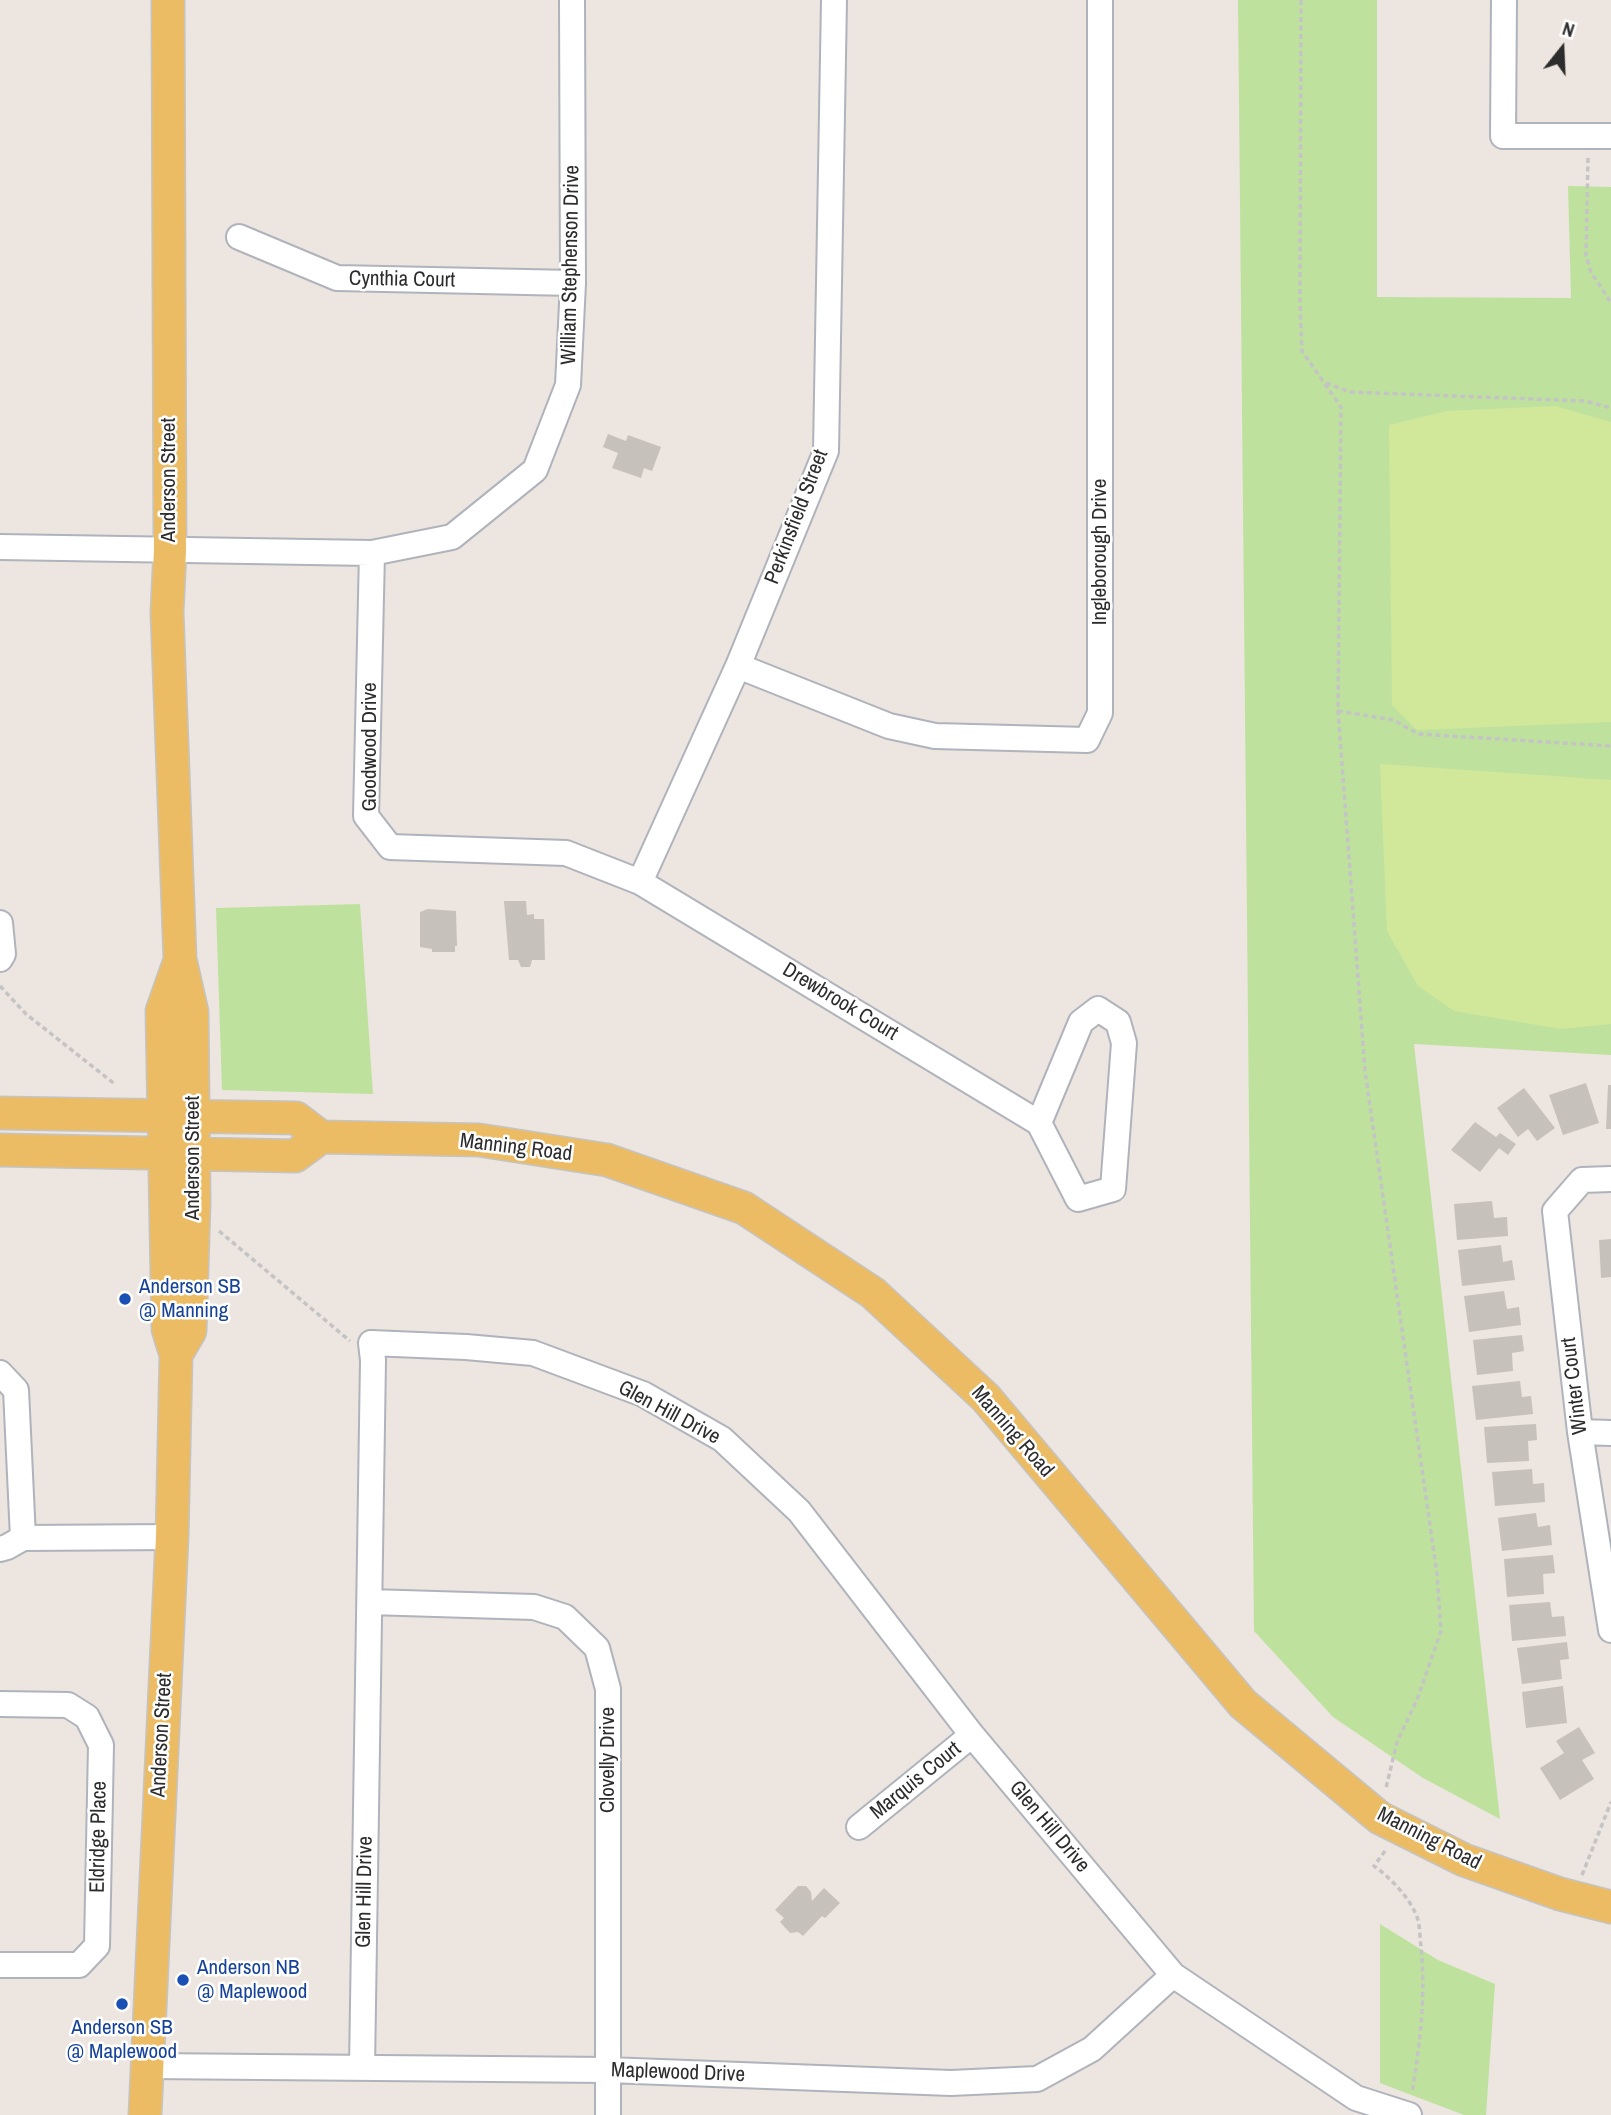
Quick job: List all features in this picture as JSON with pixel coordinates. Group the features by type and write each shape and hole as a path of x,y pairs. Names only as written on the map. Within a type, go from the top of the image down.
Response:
{"main road":[{"name":"Anderson Street","path":"145,2115 172,1537 176,1354 168,1329 179,1154 178,1115 162,1011 180,959 167,612 170,550 169,0"},
{"path":"0,1113 296,1118 321,1137 295,1156 0,1150"},
{"name":"Manning Road","path":"321,1137 479,1140 607,1160 744,1209 873,1293 986,1398 1243,1704 1380,1818 1464,1860 1560,1894 1611,1908"}],"street":[{"name":"William Stephenson Drive","path":"0,547 372,553 452,537 535,470 568,385 573,283 572,0"},
{"name":"Perkinsfield Street","path":"640,882 738,666 826,451 834,0"},
{"name":"Ingleborough Drive","path":"738,666 889,726 935,736 1087,740 1100,713 1100,0"},
{"path":"1504,0 1503,136 1600,136"},
{"name":"Cynthia Court","path":"239,237 337,278 573,283"},
{"name":"Goodwood Drive","path":"372,553 366,816 390,847 566,853 640,882"},
{"name":"Drewbrook Court","path":"640,882 1039,1123"},
{"path":"0,923 3,954 0,959"},
{"path":"1098,1009 1118,1023 1124,1043 1113,1189 1078,1199 1039,1123 1081,1022 1098,1009"},
{"name":"Winter Court","path":"1611,1180 1582,1180 1555,1211 1580,1432 1611,1630"},
{"name":"Glen Hill Drive","path":"362,2068 370,1602 371,1343 533,1353 643,1394 722,1439 799,1511 972,1735 1173,1975 1353,2106 1410,2109"},
{"path":"0,1373 16,1390 23,1538"},
{"path":"1580,1432 1611,1433"},
{"path":"0,1549 7,1548 23,1538 172,1537"},
{"name":"Clovelly Drive","path":"370,1602 534,1607 565,1617 597,1648 608,1689 608,2115"},
{"name":"Eldridge Place","path":"0,1704 68,1705 87,1717 101,1745 97,1946 79,1965 0,1965"},
{"name":"Marquis Court","path":"859,1827 972,1735"},
{"name":"Maplewood Drive","path":"146,2066 608,2070 951,2083 1037,2079 1092,2049 1173,1975"}],"path":[{"path":"1301,0 1302,351 1341,407 1338,711 1365,1071 1437,1574 1441,1631 1417,1700 1397,1742 1386,1785"},
{"path":"1600,136 1586,256 1591,272 1611,303"},
{"path":"1324,382 1350,393 1585,401 1611,408"},
{"path":"1338,711 1394,720 1418,734 1611,746"},
{"path":"0,986 26,1014 117,1084"},
{"path":"211,1224 373,1360"},
{"path":"1581,1876 1611,1802"},
{"path":"1385,1851 1374,1866 1411,1906 1418,1922 1424,1978 1422,2031 1410,2109"}],"green space":[{"path":"1238,0 1377,0 1377,297 1571,298 1568,186 1611,187 1611,1055 1414,1044 1500,1819 1423,1778 1333,1717 1254,1631"},
{"path":"1555,406 1611,422 1611,722 1417,730 1392,705 1389,425 1447,411"},
{"path":"1380,764 1611,780 1611,1024 1561,1029 1454,1011 1418,986 1387,931"},
{"path":"360,904 373,1094 222,1090 216,908"},
{"path":"1380,1924 1438,1960 1495,1984 1486,2115 1464,2115 1380,2083"}],"building":[{"path":"608,434 626,441 628,435 661,447 652,471 644,468 641,478 612,468 618,453 603,447"},
{"path":"504,901 526,901 527,915 534,914 534,919 544,919 545,960 532,960 530,967 521,967 518,960 509,960"},
{"path":"428,909 456,911 455,952 432,952 432,949 420,947 420,912"},
{"path":"1586,1083 1599,1123 1563,1135 1549,1095"},
{"path":"1608,1085 1611,1085 1611,1129 1606,1129"},
{"path":"1524,1088 1555,1128 1537,1141 1528,1129 1518,1137 1497,1108"},
{"path":"1475,1122 1496,1137 1500,1133 1516,1144 1508,1155 1499,1148 1480,1172 1451,1150"},
{"path":"1492,1201 1494,1218 1507,1217 1508,1236 1457,1240 1454,1204"},
{"path":"1611,1239 1611,1277 1601,1278 1599,1240"},
{"path":"1501,1245 1503,1262 1512,1260 1515,1280 1462,1286 1458,1250"},
{"path":"1504,1291 1507,1309 1519,1307 1521,1325 1469,1332 1464,1296"},
{"path":"1522,1335 1524,1351 1512,1353 1513,1371 1477,1375 1473,1340"},
{"path":"1520,1381 1522,1397 1531,1396 1533,1414 1476,1420 1472,1386"},
{"path":"1536,1424 1537,1440 1528,1441 1529,1461 1487,1463 1484,1427"},
{"path":"1532,1469 1533,1484 1544,1483 1545,1502 1495,1506 1492,1472"},
{"path":"1536,1513 1538,1527 1550,1525 1552,1545 1502,1551 1498,1518"},
{"path":"1553,1555 1555,1573 1543,1574 1544,1594 1507,1597 1504,1559"},
{"path":"1550,1602 1552,1617 1564,1616 1566,1636 1512,1641 1509,1605"},
{"path":"1567,1642 1569,1659 1560,1660 1562,1679 1522,1684 1517,1648"},
{"path":"1563,1686 1567,1723 1526,1728 1522,1692"},
{"path":"1579,1727 1595,1753 1582,1760 1594,1779 1560,1800 1540,1768 1564,1753 1556,1741"},
{"path":"798,1886 806,1886 811,1892 812,1901 824,1888 840,1903 825,1918 822,1916 803,1936 798,1932 790,1933 780,1922 784,1918 775,1910"}],"place":[{"name":"Anderson SB @ Manning","path":"125,1299"},
{"name":"Anderson NB @ Maplewood","path":"183,1980"},
{"name":"Anderson SB @ Maplewood","path":"122,2004"}]}
